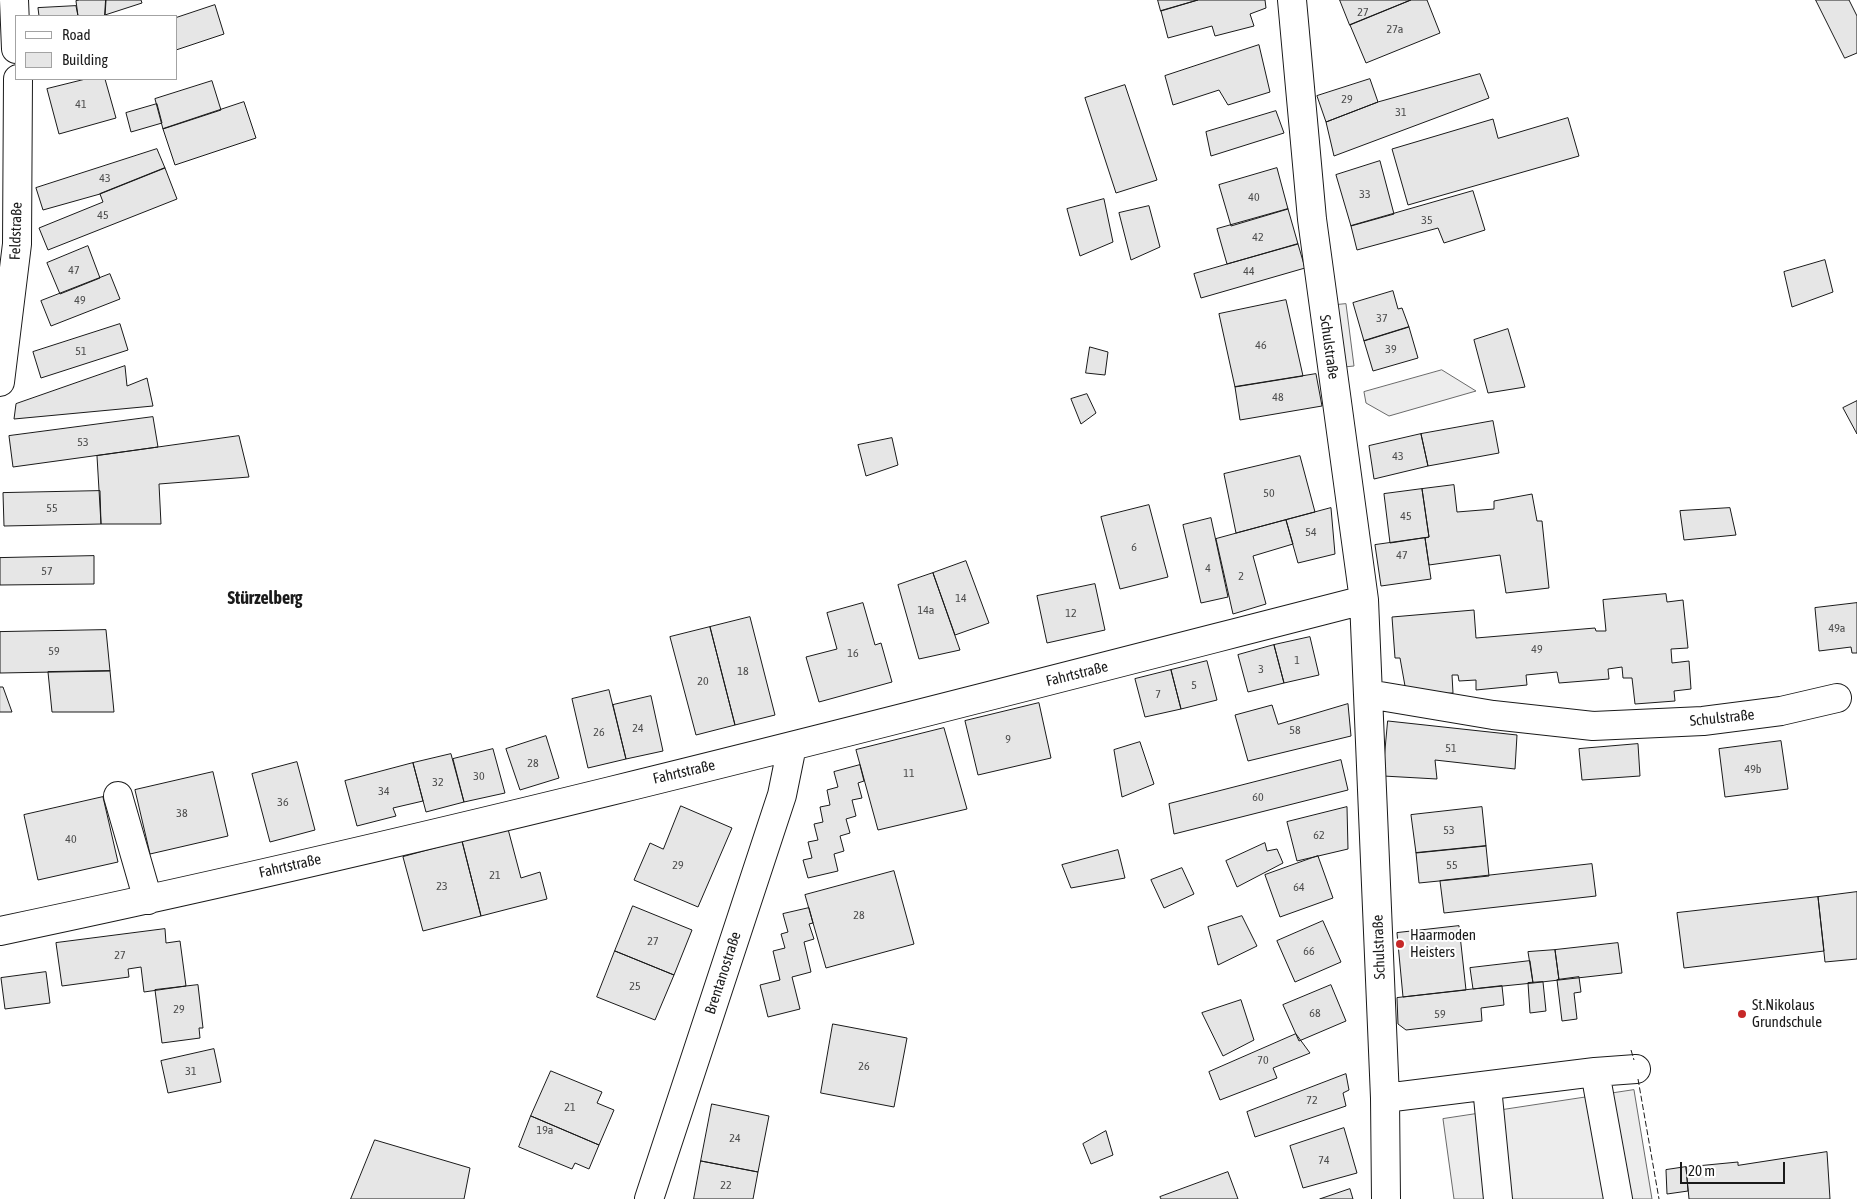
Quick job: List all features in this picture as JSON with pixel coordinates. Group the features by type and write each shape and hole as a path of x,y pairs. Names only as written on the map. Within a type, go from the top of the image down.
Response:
{"street":[{"path":"14,0 15,24"},
{"name":"Schulstraße","path":"1292,0 1312,219 1364,600 1385,1098 1386,1199"},
{"name":"Feldstraße","path":"0,382 17,244 18,80"},
{"name":"Fahrtstraße","path":"0,931 148,900 792,746 1364,600"},
{"name":"Schulstraße","path":"1368,694 1493,715 1593,726 1703,721 1781,711 1837,698"},
{"name":"Brentanostraße","path":"649,1199 782,795 792,746"},
{"path":"118,796 148,900"},
{"path":"1385,1098 1487,1087 1596,1072 1636,1070"},
{"path":"1596,1072 1618,1199"},
{"path":"1487,1087 1498,1199"}],"shaded area":[{"path":"1346,304 1354,366 1344,367 1336,305"},
{"path":"1442,370 1476,391 1389,416 1366,403 1364,392"},
{"path":"1634,1090 1652,1199 1454,1199 1443,1119"}],"building":[{"path":"106,0 105,15 78,15 76,1"},
{"path":"106,0 141,0 142,3 105,15"},
{"path":"1158,0 1198,0 1161,11"},
{"path":"1198,0 1265,0 1266,8 1250,14 1254,26 1215,36 1212,26 1168,38 1161,11"},
{"path":"1340,0 1411,0 1350,25"},
{"path":"1411,0 1427,0 1440,33 1366,63 1350,25"},
{"path":"1816,0 1849,0 1857,16 1857,53 1845,58"},
{"path":"215,5 224,34 178,49 178,17"},
{"path":"76,6 78,15 39,15 38,8"},
{"path":"1259,45 1270,92 1228,105 1219,90 1173,105 1165,76"},
{"path":"1480,74 1489,98 1334,156 1326,122 1378,102"},
{"path":"1370,79 1378,102 1326,122 1317,96"},
{"path":"82,80 105,80 116,118 59,134 47,89"},
{"path":"212,81 221,110 163,129 155,99"},
{"path":"1125,85 1157,180 1116,193 1085,98"},
{"path":"244,102 256,138 175,165 163,129"},
{"path":"157,104 162,123 131,132 126,113"},
{"path":"1276,111 1284,133 1211,156 1206,132"},
{"path":"1568,118 1579,156 1408,205 1392,149 1493,119 1498,138"},
{"path":"157,149 165,168 100,194 43,210 36,188"},
{"path":"1380,161 1394,214 1351,226 1336,175"},
{"path":"165,168 177,199 48,250 39,228 103,202 100,194"},
{"path":"1277,168 1288,209 1231,226 1219,185"},
{"path":"1473,191 1485,230 1444,243 1438,228 1357,250 1351,226"},
{"path":"1104,199 1113,242 1080,256 1067,209"},
{"path":"1149,206 1160,247 1131,260 1119,213"},
{"path":"1288,209 1298,244 1227,264 1217,229"},
{"path":"1298,244 1305,268 1201,298 1194,274"},
{"path":"88,246 100,278 60,294 47,263"},
{"path":"1825,260 1833,292 1792,307 1784,272"},
{"path":"110,274 120,299 51,326 41,301"},
{"path":"1393,291 1398,309 1402,308 1409,327 1364,341 1353,303"},
{"path":"1286,300 1303,376 1235,387 1219,314"},
{"path":"120,324 128,350 41,378 33,352"},
{"path":"1409,327 1418,358 1373,371 1364,341"},
{"path":"1508,329 1525,387 1488,393 1474,340"},
{"path":"1090,347 1108,352 1105,375 1086,373"},
{"path":"125,366 127,386 147,378 153,406 14,419 16,404"},
{"path":"1316,374 1322,406 1240,420 1235,387"},
{"path":"1087,394 1096,413 1081,424 1071,399"},
{"path":"1857,401 1857,434 1843,408"},
{"path":"153,417 158,447 13,467 9,436"},
{"path":"1493,421 1499,453 1428,466 1421,434"},
{"path":"1421,434 1428,466 1374,479 1369,446"},
{"path":"239,436 249,477 159,484 161,524 101,524 97,456"},
{"path":"892,438 898,465 866,476 858,445"},
{"path":"1300,456 1315,512 1236,533 1224,474"},
{"path":"1454,485 1457,512 1494,509 1494,501 1532,494 1537,521 1542,521 1549,588 1506,593 1500,555 1429,565 1425,538 1429,537 1422,489"},
{"path":"1422,489 1429,537 1390,543 1384,494"},
{"path":"100,491 101,524 4,526 3,493"},
{"path":"1149,505 1168,577 1120,589 1101,517"},
{"path":"1331,508 1335,554 1298,563 1286,520"},
{"path":"1730,508 1736,535 1684,540 1680,511"},
{"path":"1211,518 1228,597 1201,603 1183,525"},
{"path":"1286,520 1293,544 1253,556 1266,604 1233,614 1216,539"},
{"path":"1425,538 1431,579 1381,586 1375,545"},
{"path":"94,556 94,584 0,585 0,558"},
{"path":"966,561 989,623 955,635 933,573"},
{"path":"933,573 960,650 919,659 898,585"},
{"path":"1095,584 1105,630 1047,643 1037,596"},
{"path":"1666,594 1667,602 1683,600 1688,648 1671,649 1672,663 1689,661 1691,689 1674,691 1675,701 1635,704 1632,678 1623,678 1622,667 1608,669 1609,679 1559,683 1557,672 1526,675 1527,685 1476,690 1476,680 1459,681 1458,675 1452,675 1453,693 1423,695 1409,691 1405,686 1400,658 1395,658 1392,617 1474,610 1476,638 1595,628 1596,631 1606,631 1603,600"},
{"path":"863,603 875,645 881,643 892,682 819,702 806,657 837,649 827,613"},
{"path":"1857,603 1857,653 1852,653 1851,647 1819,651 1815,608"},
{"path":"750,617 775,715 735,725 710,627"},
{"path":"710,627 735,725 696,735 670,637"},
{"path":"106,630 110,671 0,673 0,632"},
{"path":"1310,637 1319,675 1284,683 1274,645"},
{"path":"1274,645 1284,683 1248,692 1238,655"},
{"path":"1207,661 1217,700 1181,709 1171,670"},
{"path":"1171,670 1181,709 1145,717 1135,679"},
{"path":"110,671 114,712 52,712 48,672"},
{"path":"0,687 3,687 12,712 0,712"},
{"path":"609,690 626,759 588,768 572,699"},
{"path":"651,696 663,751 626,759 613,705"},
{"path":"1039,703 1051,758 978,775 965,721"},
{"path":"1348,704 1351,736 1248,761 1235,715 1272,705 1278,724"},
{"path":"1388,721 1517,735 1515,769 1435,760 1437,779 1383,776"},
{"path":"944,728 967,809 878,830 856,750"},
{"path":"546,736 559,778 520,790 506,749"},
{"path":"1781,741 1788,789 1725,797 1719,749"},
{"path":"1140,742 1154,784 1122,797 1114,750"},
{"path":"1638,744 1640,776 1582,780 1579,749"},
{"path":"493,749 505,793 464,802 453,759"},
{"path":"451,754 464,802 426,812 413,763"},
{"path":"1341,760 1348,790 1174,834 1169,804"},
{"path":"297,762 315,830 270,842 252,774"},
{"path":"413,763 423,801 393,808 396,816 357,826 345,781"},
{"path":"860,765 864,781 858,783 862,798 852,800 856,816 846,819 850,833 840,836 844,851 834,854 838,871 808,878 803,860 812,858 808,842 818,840 814,824 823,822 820,807 830,805 827,790 838,787 834,772"},
{"path":"213,772 228,836 150,854 135,790"},
{"path":"103,797 118,862 38,880 24,815"},
{"path":"681,806 732,828 698,907 634,880 650,843 663,849"},
{"path":"1347,807 1348,849 1297,861 1287,822"},
{"path":"1482,807 1486,846 1416,853 1411,815"},
{"path":"508,829 521,878 540,872 547,899 481,916 462,841"},
{"path":"462,841 481,916 423,931 403,857"},
{"path":"1265,843 1267,851 1277,849 1283,863 1237,887 1226,861"},
{"path":"1486,846 1489,876 1419,883 1416,853"},
{"path":"1118,850 1125,878 1071,888 1062,865"},
{"path":"1318,856 1333,898 1280,917 1265,875"},
{"path":"1592,864 1596,896 1444,913 1440,881"},
{"path":"1182,868 1194,894 1164,908 1151,880"},
{"path":"894,871 914,944 826,968 805,895"},
{"path":"1857,892 1857,959 1825,962 1818,897"},
{"path":"1818,897 1824,951 1684,968 1677,913"},
{"path":"633,906 692,930 674,975 615,951"},
{"path":"809,908 813,923 809,924 814,939 804,942 811,972 792,977 800,1009 768,1017 760,985 780,980 773,951 785,948 781,934 788,932 783,914"},
{"path":"1242,916 1257,946 1218,965 1208,927"},
{"path":"1323,921 1341,962 1295,982 1277,941"},
{"path":"1459,926 1466,990 1403,997 1397,933"},
{"path":"165,929 166,943 180,941 186,986 144,992 141,967 128,969 129,977 62,986 56,943"},
{"path":"1618,943 1622,973 1559,980 1555,950"},
{"path":"1555,950 1559,980 1533,983 1528,952"},
{"path":"615,951 674,975 655,1020 597,997"},
{"path":"1530,961 1533,983 1473,989 1470,968"},
{"path":"46,972 50,1003 5,1009 1,978"},
{"path":"1579,977 1581,992 1574,993 1577,1019 1562,1021 1557,980"},
{"path":"1543,982 1546,1011 1530,1013 1528,983"},
{"path":"198,985 203,1028 199,1028 200,1038 162,1043 155,990"},
{"path":"1331,985 1346,1021 1299,1041 1283,1005"},
{"path":"1502,986 1504,1005 1481,1008 1482,1021 1406,1030 1398,1024 1397,998"},
{"path":"1241,1000 1254,1040 1223,1056 1202,1013"},
{"path":"833,1024 907,1038 894,1107 821,1093"},
{"path":"1296,1034 1310,1053 1273,1068 1277,1078 1220,1100 1209,1072"},
{"path":"214,1049 221,1082 168,1093 161,1061"},
{"path":"551,1071 602,1092 597,1103 614,1110 599,1145 531,1116"},
{"path":"1346,1074 1349,1090 1343,1093 1346,1106 1255,1137 1247,1112"},
{"path":"712,1104 769,1116 758,1172 701,1161"},
{"path":"531,1116 599,1145 589,1169 575,1163 572,1169 519,1147"},
{"path":"1344,1128 1357,1173 1303,1188 1290,1146"},
{"path":"1106,1131 1113,1155 1091,1164 1083,1144"},
{"path":"375,1140 470,1168 464,1199 351,1199"},
{"path":"1827,1152 1830,1199 1689,1199 1686,1167 1738,1162 1738,1165"},
{"path":"701,1161 758,1172 753,1199 694,1199"},
{"path":"1686,1167 1688,1191 1667,1194 1666,1170"},
{"path":"1228,1172 1238,1199 1161,1199 1160,1197"},
{"path":"1350,1189 1353,1199 1320,1199"}],"fence":[{"path":"1631,1050 1634,1060"},
{"path":"1638,1079 1659,1199"}],"place":[{"name":"Haarmoden Heisters","path":"1400,944"},
{"name":"St.Nikolaus Grundschule","path":"1742,1014"}],"district":[{"name":"Stürzelberg","path":"265,598"}]}
